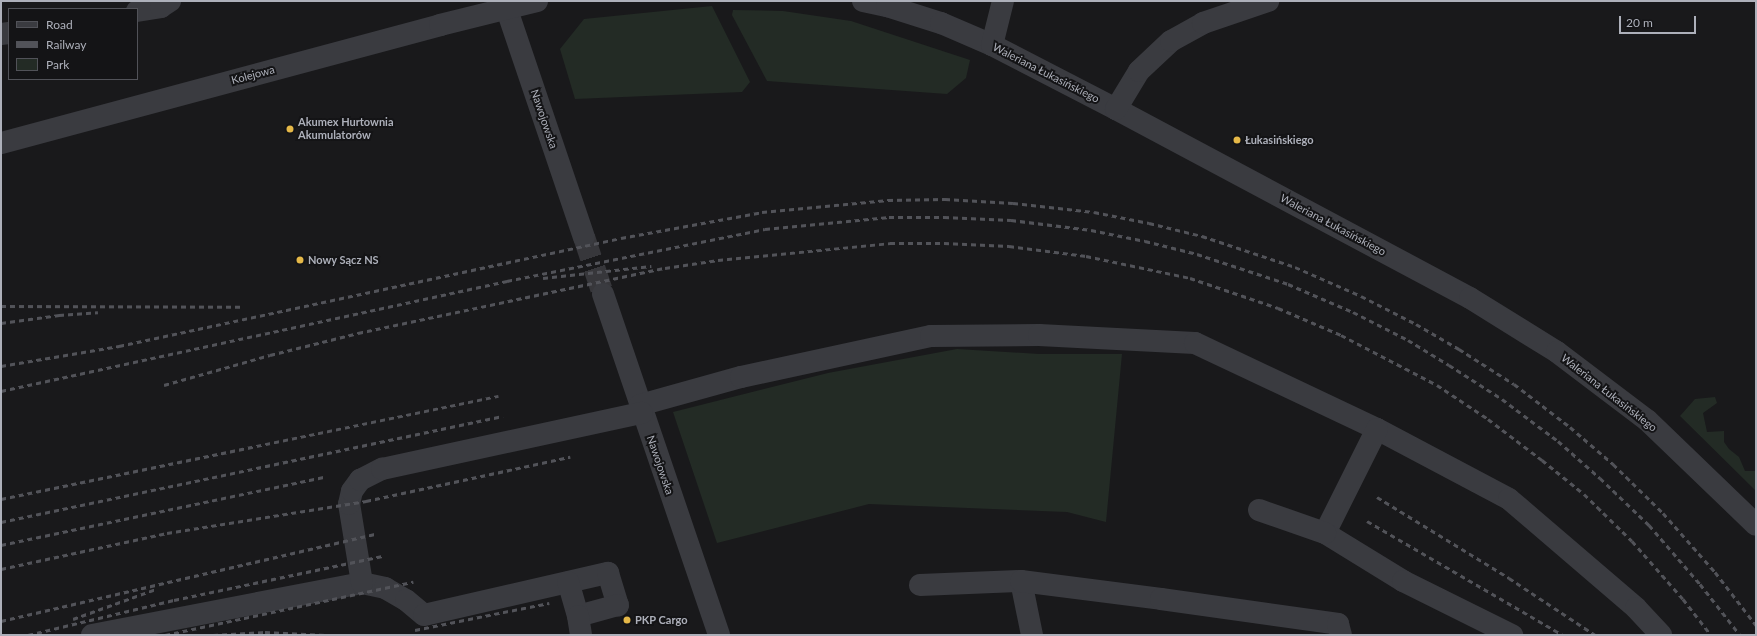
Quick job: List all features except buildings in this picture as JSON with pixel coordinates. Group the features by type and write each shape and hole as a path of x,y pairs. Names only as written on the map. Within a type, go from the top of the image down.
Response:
{"street":[{"path":"138,11 161,7 170,1"},
{"path":"505,4 538,1"},
{"name":"Waleriana Łukasińskiego","path":"863,1 886,6 940,23 992,45 1116,109 1470,298 1558,352 1647,420 1756,525"},
{"path":"992,45 1003,1"},
{"path":"1116,109 1139,71 1171,41 1203,23 1221,8 1268,1"},
{"name":"Kolejowa","path":"1,143 505,4"},
{"name":"Nawojowska","path":"505,4 584,237"},
{"name":"Nawojowska","path":"603,294 719,635"},
{"path":"362,583 349,504 352,490 360,480 382,469 641,409 740,377 931,336 1039,335 1196,343 1377,429 1509,500 1636,608 1661,635"},
{"path":"1325,533 1377,429"},
{"path":"1259,510 1325,533 1404,581 1512,635"},
{"path":"92,635 362,583 385,588 406,600 424,615 608,572 618,605 580,625 568,582"},
{"path":"1020,581 1032,635"},
{"path":"920,586 1020,581 1161,598 1338,624 1341,635"}],"green space":[{"path":"712,6 750,82 742,92 575,99 560,49 584,19"},
{"path":"733,10 783,11 851,21 970,60 966,78 947,94 767,81 732,15"},
{"path":"957,349 1039,354 1122,354 1106,522 1067,512 869,504 717,543 673,412 828,373"},
{"path":"1715,397 1717,403 1703,413 1707,432 1724,431 1724,442 1729,449 1739,457 1745,471 1756,471 1756,491 1680,416 1695,399"}],"tunnel":[{"path":"584,237 603,294"}],"railway":[{"path":"1,366 119,346 621,238 762,212 888,200 945,199 1013,203 1094,212 1202,236 1295,267 1361,296 1416,324 1459,349 1514,384 1570,427 1613,464 1663,513 1715,572 1756,625"},
{"path":"1,391 507,281 765,229 889,217 944,217 1011,220 1091,230 1197,254 1288,284 1353,312 1408,340 1449,365 1502,399 1558,441 1600,478 1649,525 1700,584 1740,635"},
{"path":"164,385 270,355 358,333 665,268 718,260 890,243 944,243 1009,246 1086,256 1190,278 1278,308 1341,335 1437,385 1488,419 1584,494 1632,541 1683,599 1711,635"},
{"path":"543,278 651,266"},
{"path":"1,306 242,307"},
{"path":"1,323 59,315 98,312"},
{"path":"1,499 498,396"},
{"path":"1,522 503,416"},
{"path":"1,569 167,533 366,501 570,457"},
{"path":"1,545 325,477"},
{"path":"1377,497 1509,578 1595,635"},
{"path":"1367,521 1563,635"},
{"path":"1,621 376,534"},
{"path":"28,635 174,600 382,556"},
{"path":"165,635 413,582"},
{"path":"73,619 156,589"},
{"path":"415,630 549,603"},
{"path":"213,635 265,632 326,635"}],"place":[{"name":"Akumex Hurtownia Akumulatorów","path":"290,129"},
{"name":"Łukasińskiego","path":"1237,140"},
{"name":"Nowy Sącz NS","path":"300,260"},
{"name":"PKP Cargo","path":"627,620"}]}
